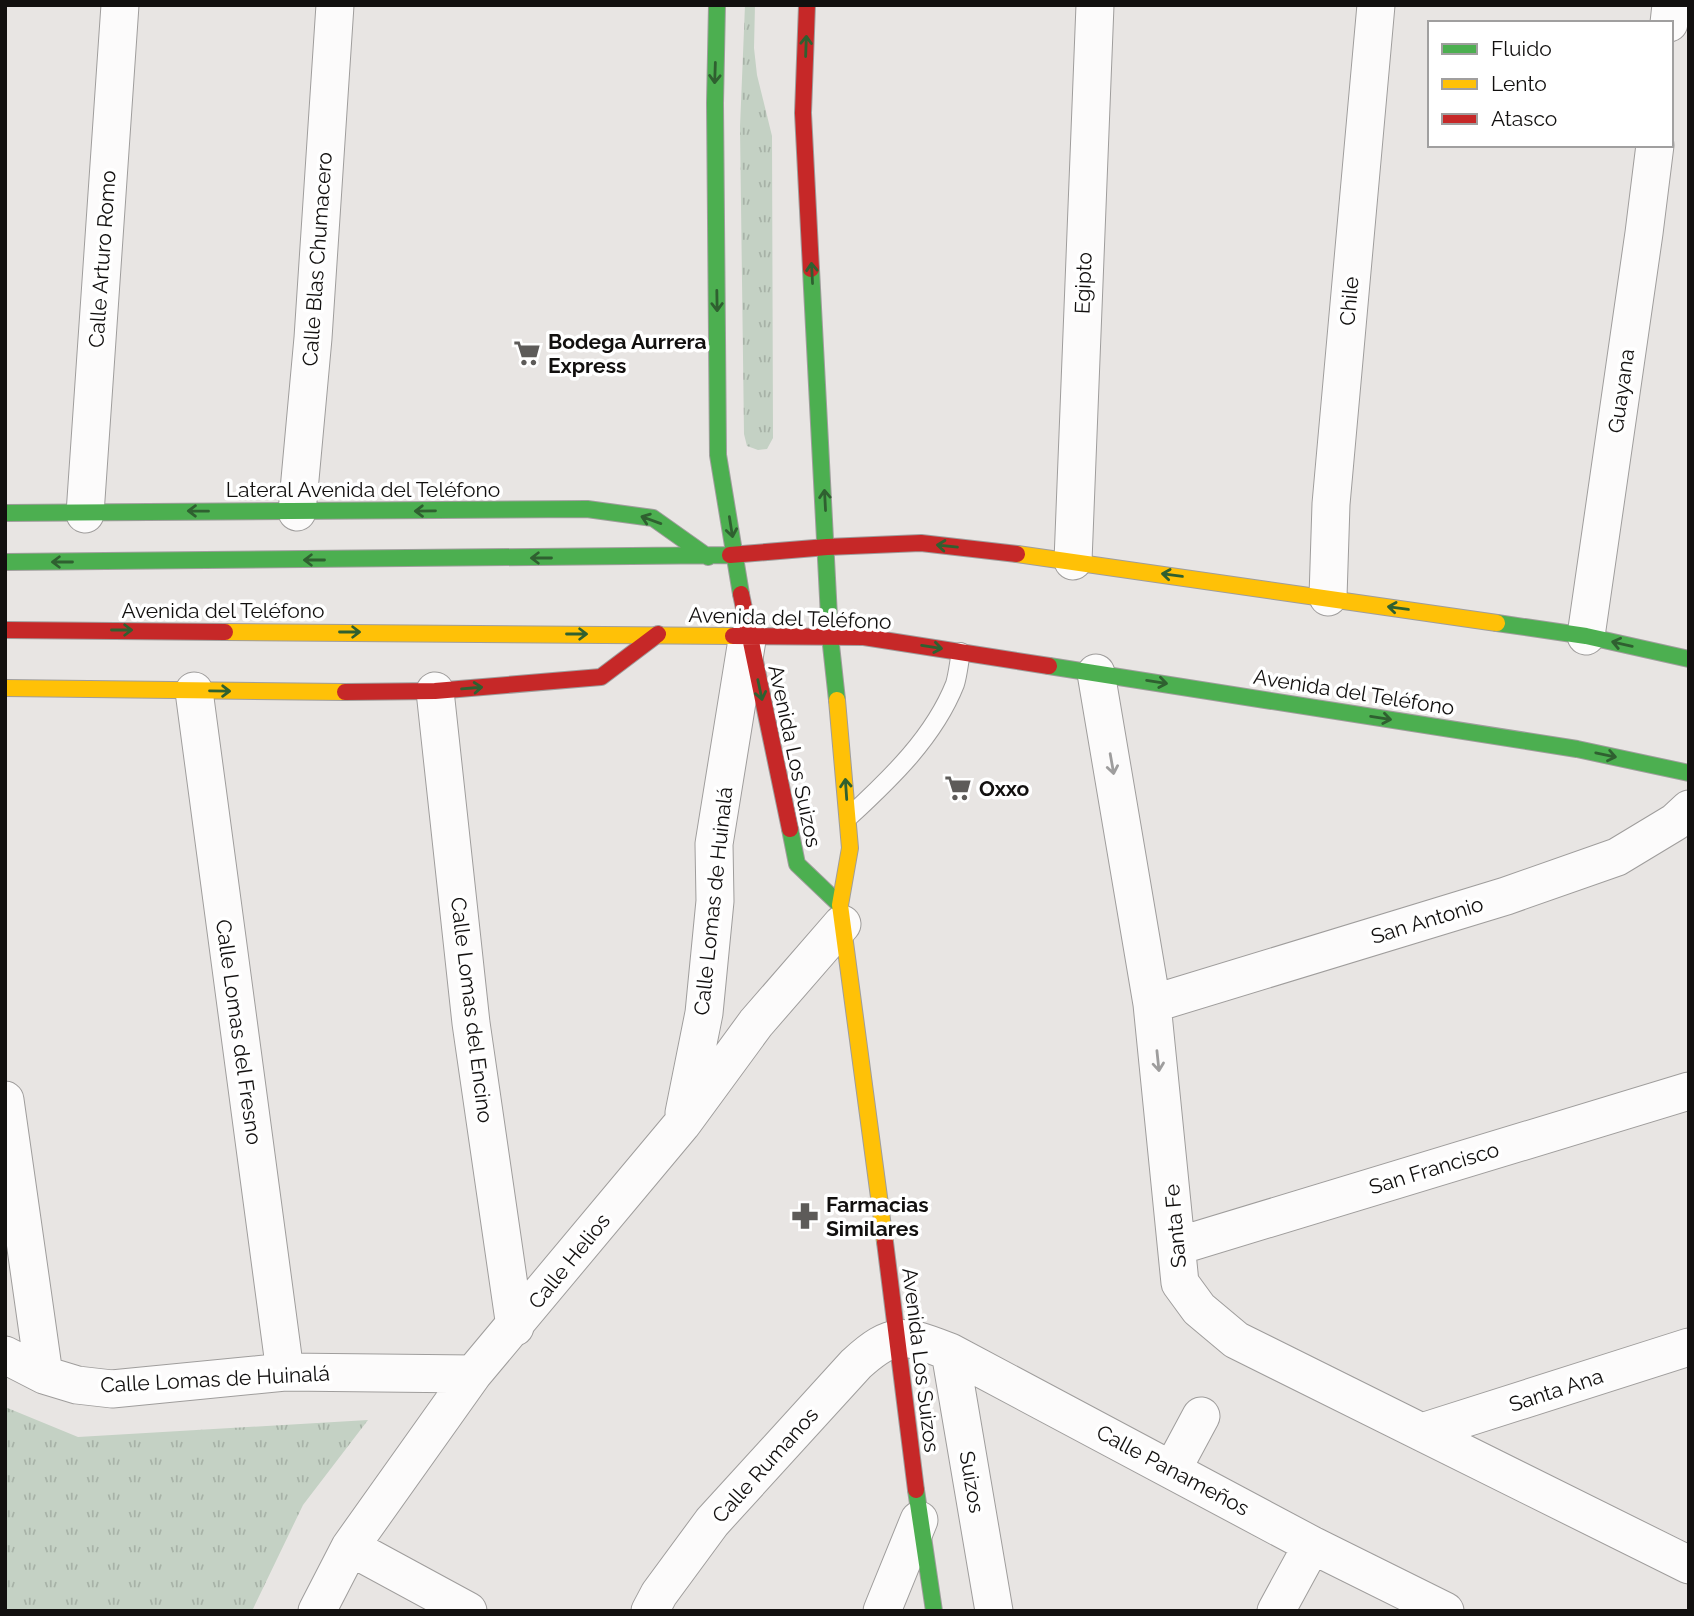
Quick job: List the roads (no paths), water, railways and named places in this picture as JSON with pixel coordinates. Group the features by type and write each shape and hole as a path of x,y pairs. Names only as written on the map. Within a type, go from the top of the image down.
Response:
{"main road":[{"name":"Avenida Los Suizos","path":"717,5 715,103 718,455 748,636 797,864 841,915"},
{"name":"Avenida Los Suizos","path":"807,5 803,113 830,636 850,848 841,915 898,1338 919,1520 934,1611"},
{"name":"Lateral Avenida del Teléfono","path":"5,513 587,509 653,518 708,557"},
{"path":"5,562 708,557 827,547 921,543 1073,561 1328,597 1586,636 1689,659"},
{"name":"Avenida del Teléfono","path":"5,630 91,636 864,636 1577,749 1689,773"},
{"path":"5,688 91,682 194,691 435,691 601,677 658,634"}],"street":[{"name":"Calle Arturo Romo","path":"85,514 120,5"},
{"name":"Calle Blas Chumacero","path":"297,512 313,338 335,5"},
{"name":"Egipto","path":"1073,561 1095,5"},
{"name":"Chile","path":"1328,597 1331,504 1376,5"},
{"name":"Guayana","path":"1586,636 1655,147"},
{"name":"Calle Lomas de Huinalá","path":"682,1124 704,1013 715,901 714,844 748,636"},
{"name":"Santa Fe","path":"1096,673 1152,1004 1181,1283 1199,1309 1236,1340 1689,1565"},
{"name":"Calle Lomas del Fresno","path":"194,691 285,1372"},
{"name":"Calle Lomas del Encino","path":"435,691 471,1023 515,1327"},
{"name":"San Antonio","path":"1152,1004 1506,896 1617,857 1675,822 1689,808"},
{"name":"Calle Helios","path":"317,1611 351,1547 473,1374 682,1124 841,915"},
{"name":"San Francisco","path":"1178,1246 1689,1091"},
{"path":"5,1100 44,1375"},
{"name":"Calle Panameños","path":"898,1338 920,1341 950,1352 1312,1545 1445,1611"},
{"name":"Calle Rumanos","path":"650,1611 659,1594 720,1512 856,1364 875,1346 898,1338"},
{"name":"Santa Ana","path":"1422,1432 1689,1347"},
{"name":"Suizos","path":"950,1352 994,1611"},
{"name":"Calle Lomas de Huinalá","path":"5,1355 44,1375 78,1385 112,1389 285,1372 473,1374"},
{"path":"1172,1470 1200,1416"},
{"path":"882,1611 919,1520"},
{"path":"1276,1611 1312,1545"},
{"path":"351,1547 468,1611"}],"lane":[{"path":"848,818 898,771 936,720 955,683 961,652"}],"place":[{"name":"Bodega Aurrera Express","path":"527,353"},
{"name":"Oxxo","path":"958,788"},
{"name":"Farmacias Similares","path":"805,1216"}]}
